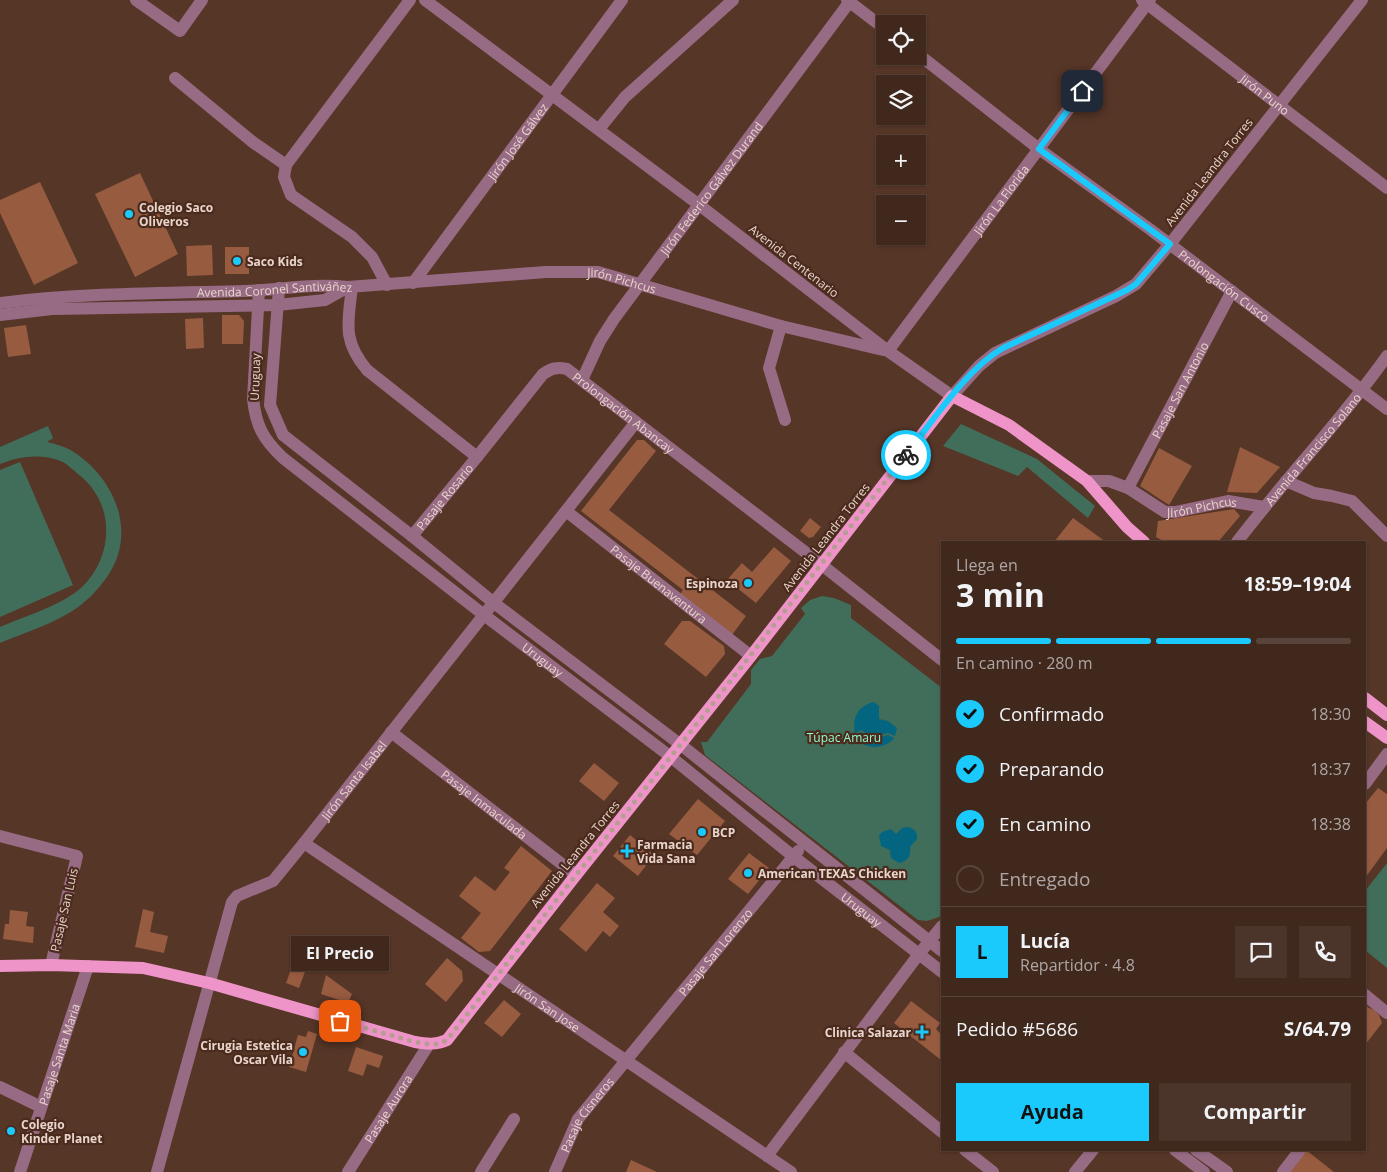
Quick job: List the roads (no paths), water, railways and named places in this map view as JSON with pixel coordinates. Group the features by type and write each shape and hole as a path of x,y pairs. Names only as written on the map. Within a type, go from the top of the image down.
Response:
{"main road":[{"name":"Avenida Centenario","path":"952,396 1010,425 1087,481 1127,527 1143,541"},
{"name":"Avenida Leandra Torres","path":"429,1044 439,1044 447,1040 751,656 952,396"},
{"path":"1366,699 1387,715"},
{"path":"1366,723 1387,738"},
{"path":"0,966 52,964 143,968 209,983 415,1042 429,1044"}],"street":[{"path":"136,0 180,31 202,0"},
{"path":"387,284 372,257 352,237 291,195 284,177 286,165 410,0"},
{"name":"Avenida Centenario","path":"425,0 698,204 888,351 952,396"},
{"name":"Jirón José Gálvez","path":"412,283 622,0"},
{"path":"599,129 625,98 733,0"},
{"name":"Avenida Leandra Torres","path":"952,396 979,366 995,352 1136,284 1170,244 1362,0"},
{"path":"849,1 876,22"},
{"name":"Jirón Federico Gálvez Durand","path":"582,380 600,341 614,319 849,1"},
{"name":"Jirón Puno","path":"1146,1 1387,188"},
{"name":"Jirón La Florida","path":"888,351 1039,149 1146,1"},
{"name":"Prolongación Cusco","path":"926,60 1039,149 1170,244 1362,392 1387,409"},
{"path":"175,78 254,143 286,165"},
{"name":"Jirón Pichcus","path":"350,287 546,272 598,272 781,326 888,351"},
{"name":"Avenida Coronel Santiváñez","path":"0,303 328,285 350,287"},
{"path":"350,287 347,327 356,357 367,370 477,457"},
{"name":"Avenida Coronel Santiváñez","path":"0,315 52,309 278,305 325,300 350,287"},
{"name":"Uruguay","path":"279,288 270,405 283,434 494,603 681,745 941,950"},
{"name":"Uruguay","path":"259,290 253,399 255,415 260,431 283,458 484,615 671,757 794,857 941,971"},
{"name":"Pasaje San Antonio","path":"1128,488 1232,291"},
{"path":"182,293 182,306"},
{"path":"781,326 769,368 785,420"},
{"name":"Avenida Francisco Solano","path":"1238,541 1264,507 1362,392 1387,356"},
{"name":"Prolongación Abancay","path":"477,457 543,374 550,369 558,367 567,369 822,564 941,659"},
{"name":"Jirón Santa Isabel","path":"157,1172 232,902 237,896 273,881 636,422"},
{"name":"Pasaje Rosario","path":"412,536 477,457"},
{"name":"Jirón Pichcus","path":"1087,481 1109,481 1128,488 1165,512 1175,512 1228,502 1264,507"},
{"path":"1286,481 1314,493 1352,501 1387,536"},
{"name":"Pasaje Buenaventura","path":"566,511 751,656"},
{"name":"Pasaje Inmaculada","path":"391,732 576,875"},
{"path":"1366,783 1387,754"},
{"name":"Pasaje San Luis","path":"0,836 77,856 52,964"},
{"name":"Pasaje San Lorenzo","path":"627,1061 805,843"},
{"name":"Jirón San Jose","path":"304,844 791,1172"},
{"path":"767,1156 844,1052 941,927"},
{"name":"Pasaje Santa Maria","path":"20,1172 88,966"},
{"path":"1366,996 1387,1013"},
{"name":"Pasaje Aurora","path":"348,1172 429,1044"},
{"path":"844,1052 941,1131"},
{"name":"Pasaje Cisneros","path":"555,1172 578,1119 627,1061"},
{"path":"0,1087 41,1107"},
{"path":"481,1172 514,1119"},
{"path":"966,1151 993,1172"},
{"path":"1075,1172 1092,1151"},
{"path":"1175,1151 1204,1172"},
{"path":"1197,1151 1227,1172"},
{"path":"1283,1172 1299,1151"}],"water":[{"path":"874,702 879,706 879,719 888,721 897,728 895,736 888,733 873,737 861,730 855,733 854,722 857,713 864,706"},
{"path":"861,732 874,739 888,735 894,738 885,745 872,747 859,742 856,735"},
{"path":"907,827 915,831 917,839 910,847 908,858 899,863 891,858 890,850 881,846 879,836 882,832 891,829 896,834 902,828"}],"place":[{"name":"Colegio Saco Oliveros","path":"129,214"},
{"name":"Saco Kids","path":"237,261"},
{"name":"Espinoza","path":"748,583"},
{"name":"BCP","path":"702,832"},
{"name":"Farmacia Vida Sana","path":"627,851"},
{"name":"American TEXAS Chicken","path":"748,873"},
{"name":"El Precio","path":"340,1021"},
{"name":"Clinica Salazar","path":"922,1032"},
{"name":"Cirugia Estetica Oscar Vila","path":"303,1052"},
{"name":"Colegio Kinder Planet","path":"11,1131"}],"park label":[{"name":"Túpac Amaru","path":"844,737"}]}
